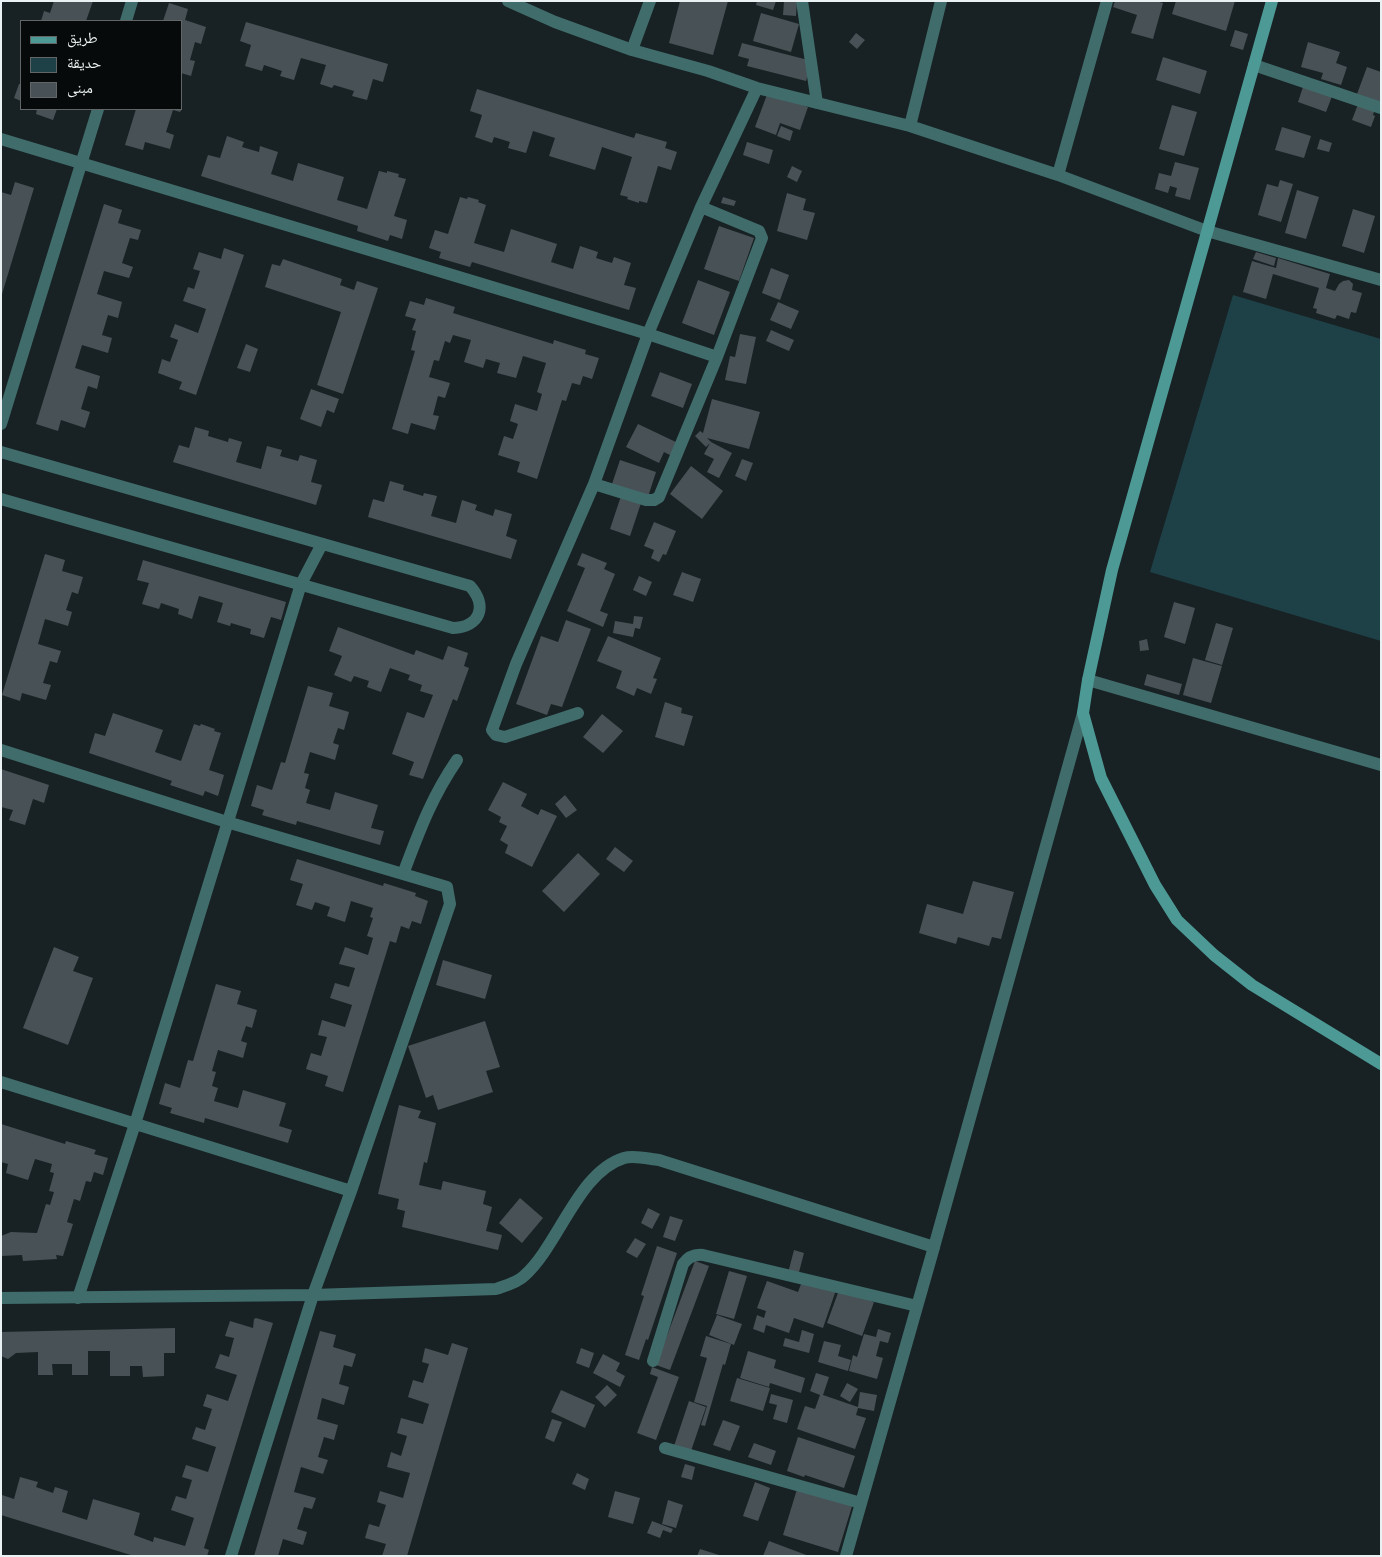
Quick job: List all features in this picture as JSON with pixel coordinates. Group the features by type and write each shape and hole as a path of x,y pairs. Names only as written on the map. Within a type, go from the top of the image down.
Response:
{"main road":[{"path":"1272,1 1112,570 1082,713 1101,778 1155,885 1177,920 1214,955 1252,985 1381,1064"}],"street":[{"path":"126,20 132,1"},
{"path":"508,1 554,22 632,50 708,71 757,88 910,126 1058,175 1207,231 1381,280"},
{"path":"632,50 650,1"},
{"path":"802,1 817,103"},
{"path":"910,126 941,1"},
{"path":"1058,175 1107,1"},
{"path":"1254,65 1381,108"},
{"path":"578,714 505,737 496,735 492,730 516,664 594,484 648,334 700,207 757,88"},
{"path":"1,424 98,110"},
{"path":"1,139 648,334 717,357"},
{"path":"594,484 646,500 654,500 658,496 717,357 762,238 759,231 700,207"},
{"path":"1,452 470,586 478,594 479,614 473,622 464,628 453,628 1,499"},
{"path":"78,1298 135,1124 301,584 322,544"},
{"path":"1088,680 1381,765"},
{"path":"846,1556 1082,713"},
{"path":"1,750 227,822 447,887 450,904 351,1191 312,1295 231,1556"},
{"path":"403,874 428,809 443,780 457,760"},
{"path":"1,1082 351,1191"},
{"path":"1,1298 312,1295 496,1289 522,1278 540,1258 588,1185 606,1166 626,1157 659,1160 934,1247"},
{"path":"653,1361 683,1264 693,1255 703,1255 917,1306"},
{"path":"665,1448 862,1503"}],"green space":[{"path":"1233,295 1381,339 1381,641 1150,572"}],"building":[{"path":"54,1 93,1 86,20 41,20 44,11 50,13"},
{"path":"680,1 728,1 713,55 669,43"},
{"path":"757,1 776,1 773,10 756,5"},
{"path":"784,1 797,1 796,16 783,15"},
{"path":"1115,1 1156,1 1163,3 1153,39 1131,33 1137,15 1113,7"},
{"path":"1176,1 1235,1 1226,31 1172,14"},
{"path":"169,3 188,9 185,20 206,27 201,44 195,42 190,60 195,61 191,76 182,73 182,20 163,20"},
{"path":"761,13 799,24 791,52 753,41"},
{"path":"246,22 388,64 383,82 373,79 367,100 352,96 354,91 334,85 332,88 320,84 326,65 301,58 294,80 280,76 282,71 264,65 262,71 245,66 251,45 240,41"},
{"path":"1235,30 1248,34 1243,50 1230,46"},
{"path":"856,33 865,40 857,49 849,42"},
{"path":"1308,42 1340,52 1336,63 1347,67 1341,85 1321,79 1323,73 1301,67"},
{"path":"742,43 812,61 806,81 747,66 749,59 738,56"},
{"path":"1163,57 1207,71 1200,94 1156,80"},
{"path":"1367,67 1381,72 1381,103 1357,94"},
{"path":"1305,81 1334,91 1326,112 1298,102"},
{"path":"19,84 20,84 20,101 14,98"},
{"path":"477,89 634,138 636,133 667,142 665,148 677,152 671,170 658,166 647,203 639,201 639,203 620,195 632,157 602,147 595,170 549,156 555,138 533,131 526,153 508,148 510,142 494,137 492,143 475,137 482,115 470,111"},
{"path":"768,92 808,107 800,130 780,123 776,135 755,127"},
{"path":"1360,99 1376,105 1371,127 1352,120"},
{"path":"1172,105 1197,112 1184,156 1159,149"},
{"path":"37,110 57,110 53,120 36,114"},
{"path":"136,110 173,110 166,132 174,135 170,149 145,142 143,150 125,145"},
{"path":"781,126 793,131 790,141 777,136"},
{"path":"1282,127 1311,136 1304,158 1275,150"},
{"path":"227,136 244,142 242,147 259,152 260,146 278,152 271,174 293,181 298,163 344,177 337,200 367,209 379,171 399,174 398,177 406,179 394,216 407,220 402,239 390,235 388,241 357,231 358,226 201,176 208,155 220,158"},
{"path":"1320,139 1332,143 1329,152 1317,149"},
{"path":"747,142 773,150 769,164 743,155"},
{"path":"1175,162 1199,168 1190,200 1175,196 1177,188 1170,186 1168,193 1155,189 1159,173 1171,176"},
{"path":"792,166 802,171 797,182 787,177"},
{"path":"1280,180 1293,184 1281,222 1258,215 1267,184 1278,187"},
{"path":"15,182 34,188 2,294 1,192 11,195"},
{"path":"1297,190 1319,197 1306,239 1285,233"},
{"path":"787,193 806,199 803,210 815,213 807,240 777,231"},
{"path":"460,197 479,200 478,202 486,205 474,243 504,252 511,229 557,244 551,262 573,269 580,246 598,252 596,258 612,263 614,257 631,263 624,285 636,288 629,310 472,262 470,267 439,258 441,252 429,248 435,230 448,234"},
{"path":"723,197 736,201 734,206 721,203"},
{"path":"104,204 122,210 118,223 141,230 138,240 130,238 122,263 133,267 129,278 104,271 97,294 122,302 118,318 108,315 102,335 112,338 108,353 82,345 75,368 100,376 97,389 88,386 81,409 90,412 85,428 61,420 58,431 36,424"},
{"path":"1353,209 1375,216 1364,253 1342,246"},
{"path":"719,226 754,238 739,281 704,269"},
{"path":"224,248 244,255 196,395 179,389 182,382 158,373 162,359 170,362 178,340 170,337 175,324 198,333 206,309 183,301 188,287 194,289 200,271 193,269 199,252 221,259"},
{"path":"1256,252 1276,258 1274,266 1253,259"},
{"path":"1278,258 1330,274 1326,288 1335,291 1339,284 1349,280 1353,284 1352,290 1362,293 1356,313 1351,312 1349,319 1337,315 1335,319 1316,313 1317,309 1313,308 1319,288 1273,274 1266,299 1243,292 1252,261 1276,268"},
{"path":"283,259 342,279 340,285 354,290 357,281 378,288 343,394 317,385 341,312 265,287 272,264 280,266"},
{"path":"771,268 789,275 780,300 762,293"},
{"path":"698,280 730,292 714,335 682,323"},
{"path":"426,298 455,307 453,313 553,344 554,340 586,350 585,354 599,358 592,379 583,376 580,385 572,383 566,401 562,400 537,479 517,472 520,462 498,455 504,436 513,439 518,424 510,421 515,404 537,411 542,394 537,392 546,363 523,356 516,378 497,373 500,363 486,359 483,368 464,362 471,340 453,335 450,343 445,341 439,361 434,360 429,377 450,383 445,398 438,396 433,415 439,416 435,430 411,423 408,434 392,429 415,351 411,350 416,331 412,330 416,319 405,316 410,301 424,305"},
{"path":"778,302 799,311 791,329 770,320"},
{"path":"771,330 794,340 789,351 766,341"},
{"path":"740,334 756,337 746,384 725,380 730,356 735,357"},
{"path":"246,344 258,349 250,372 237,368"},
{"path":"660,372 692,384 683,408 651,396"},
{"path":"311,389 339,399 334,413 327,410 321,427 300,419"},
{"path":"712,399 760,412 749,449 707,438 732,453 719,478 707,472 714,459 704,454 710,443 706,447 695,436 700,431 703,433"},
{"path":"638,424 678,443 672,456 664,452 659,463 626,447"},
{"path":"195,427 209,431 208,436 228,442 229,438 242,442 236,462 261,469 267,446 282,450 280,456 298,461 300,455 317,460 311,482 322,485 316,505 173,462 179,445 189,448"},
{"path":"742,459 753,463 746,481 735,476"},
{"path":"620,460 656,472 648,497 612,484"},
{"path":"691,466 723,491 702,519 670,494"},
{"path":"390,481 404,485 403,490 423,496 424,493 437,496 431,516 456,523 462,500 477,505 475,510 493,516 495,509 512,514 506,536 517,540 511,559 368,517 373,499 384,502"},
{"path":"622,493 642,500 630,536 610,529"},
{"path":"654,522 676,531 666,555 663,554 659,562 651,558 654,550 644,546"},
{"path":"582,553 607,563 604,569 615,574 600,611 608,614 603,627 567,611 585,568 577,565"},
{"path":"45,554 65,560 62,571 83,577 78,594 72,592 66,610 72,612 68,626 45,619 38,644 61,651 57,663 50,661 43,683 51,685 46,700 22,693 20,701 2,695"},
{"path":"143,560 286,602 281,620 271,617 264,638 250,634 251,629 231,623 230,626 217,622 223,603 199,596 192,619 178,614 179,609 161,603 159,609 142,604 149,583 137,580"},
{"path":"682,572 701,579 693,602 673,595"},
{"path":"639,576 652,582 646,596 633,590"},
{"path":"1174,602 1195,608 1185,644 1164,637"},
{"path":"634,616 643,617 640,629 635,628 633,637 613,633 615,621 633,624"},
{"path":"566,620 591,629 562,707 551,704 547,715 516,704 541,636 558,642"},
{"path":"1216,623 1233,628 1222,665 1205,660"},
{"path":"338,627 414,655 416,650 443,660 448,646 468,653 464,666 469,668 457,701 453,699 423,779 409,775 414,762 392,754 407,712 424,718 433,695 420,691 422,685 408,680 410,675 390,668 381,692 367,687 369,681 354,676 351,682 334,675 342,656 329,651"},
{"path":"608,636 661,658 653,678 657,679 651,694 637,688 634,696 616,688 622,671 597,661"},
{"path":"1147,639 1149,650 1140,651 1139,641"},
{"path":"1193,658 1222,666 1211,703 1183,695"},
{"path":"1147,674 1182,684 1179,695 1144,685"},
{"path":"308,686 333,693 329,706 349,712 344,730 338,728 333,743 339,745 335,760 310,752 304,773 309,774 305,788 310,790 306,803 330,810 335,792 378,805 371,828 384,831 380,845 297,821 296,825 262,815 264,810 251,806 257,785 272,790 281,762 285,763"},
{"path":"665,702 682,708 681,713 693,716 684,746 655,737"},
{"path":"113,713 163,730 155,752 181,761 194,724 200,726 201,724 221,733 209,770 224,775 218,796 205,791 203,796 170,785 172,781 89,753 95,733 105,736"},
{"path":"602,714 623,731 603,753 583,737"},
{"path":"1,769 49,785 44,803 33,799 25,825 9,820 13,810 1,807"},
{"path":"503,782 527,794 521,806 538,815 541,809 557,816 532,867 505,853 508,845 500,840 507,826 499,822 501,817 488,810"},
{"path":"565,795 577,810 566,818 555,804"},
{"path":"615,847 633,861 624,872 606,859"},
{"path":"578,853 600,874 564,912 542,891"},
{"path":"297,859 383,886 384,883 416,893 415,896 428,901 421,924 412,921 409,929 401,926 396,943 390,941 343,1092 325,1086 328,1076 306,1069 311,1053 321,1056 327,1037 318,1035 322,1020 345,1027 352,1005 330,998 335,983 349,987 355,968 339,964 345,947 368,955 373,938 367,936 373,918 370,917 373,908 351,901 345,922 327,916 330,907 315,902 312,910 296,905 303,884 290,880"},
{"path":"973,881 1014,892 1001,939 992,937 989,946 958,937 956,944 919,933 927,904 963,914"},
{"path":"54,947 79,957 73,971 93,978 68,1045 23,1028"},
{"path":"443,960 492,975 485,999 436,985"},
{"path":"216,984 241,991 237,1004 257,1010 252,1028 246,1026 241,1041 247,1043 243,1058 218,1050 212,1071 216,1072 212,1086 218,1088 214,1101 238,1108 243,1090 286,1103 279,1126 292,1130 288,1143 205,1118 204,1123 170,1113 172,1108 159,1104 165,1083 180,1088 188,1060 193,1061"},
{"path":"485,1021 500,1067 486,1071 493,1092 438,1110 433,1095 426,1098 408,1046"},
{"path":"399,1105 421,1111 418,1118 436,1123 427,1163 424,1162 419,1185 441,1190 443,1181 486,1191 483,1204 492,1207 486,1231 502,1235 498,1250 402,1227 405,1211 397,1209 399,1199 378,1194"},
{"path":"1,1124 65,1144 66,1141 96,1150 94,1154 108,1158 103,1175 94,1172 91,1182 86,1181 80,1201 74,1199 67,1222 73,1224 63,1256 56,1255 57,1259 23,1261 22,1255 1,1256 1,1236 11,1232 37,1233 46,1204 50,1205 54,1192 49,1191 54,1173 50,1172 52,1164 35,1159 28,1180 6,1173 8,1164 1,1162"},
{"path":"520,1198 543,1218 522,1243 499,1223"},
{"path":"648,1208 660,1214 652,1229 641,1223"},
{"path":"670,1216 683,1220 675,1241 663,1237"},
{"path":"635,1238 646,1244 637,1258 626,1252"},
{"path":"657,1246 677,1253 648,1340 646,1339 639,1360 625,1355 644,1296 641,1295"},
{"path":"794,1250 804,1253 798,1276 788,1273"},
{"path":"695,1261 709,1266 670,1370 656,1365"},
{"path":"729,1271 747,1276 734,1319 716,1314"},
{"path":"803,1279 836,1290 823,1328 794,1318 789,1333 766,1325 764,1333 753,1329 757,1315 764,1318 766,1311 757,1308 767,1281 798,1292"},
{"path":"839,1290 874,1302 862,1336 827,1323"},
{"path":"717,1315 742,1324 734,1345 709,1335"},
{"path":"254,1319 273,1323 204,1548 209,1550 207,1556 134,1556 1,1515 2,1495 14,1499 20,1477 38,1482 36,1487 53,1493 55,1487 68,1491 62,1512 87,1520 93,1499 140,1513 134,1535 153,1542 154,1537 185,1546 194,1518 171,1510 176,1496 186,1499 192,1480 182,1477 186,1465 208,1472 216,1447 192,1439 196,1427 205,1430 212,1409 203,1406 207,1394 228,1401 237,1375 215,1368 220,1354 229,1357 234,1338 225,1336 230,1321 253,1328"},
{"path":"175,1328 175,1353 164,1353 164,1376 143,1377 142,1366 130,1366 130,1376 110,1376 110,1351 88,1351 88,1375 72,1375 72,1364 52,1364 53,1375 38,1375 38,1352 16,1353 8,1359 1,1356 1,1332"},
{"path":"878,1329 891,1333 888,1343 880,1341 876,1356 883,1358 877,1379 849,1371 853,1355 857,1357 864,1334 876,1337"},
{"path":"802,1330 814,1334 809,1353 783,1346 785,1338 799,1342"},
{"path":"320,1331 336,1335 333,1347 356,1354 352,1367 344,1365 339,1384 349,1387 344,1405 322,1398 317,1419 338,1425 334,1440 324,1437 318,1457 328,1460 323,1474 301,1467 294,1492 316,1498 312,1509 304,1507 297,1529 307,1532 303,1545 283,1539 278,1556 254,1556"},
{"path":"706,1336 731,1344 725,1365 723,1364 705,1426 701,1425 707,1406 694,1402 707,1358 700,1356"},
{"path":"824,1341 841,1345 838,1356 851,1360 848,1371 818,1362"},
{"path":"452,1343 468,1348 407,1556 382,1556 386,1544 365,1538 369,1524 379,1527 386,1505 377,1502 380,1491 403,1498 410,1473 387,1467 391,1452 401,1456 407,1436 397,1433 401,1418 423,1424 429,1404 408,1397 413,1380 423,1383 429,1364 422,1362 425,1348 448,1355"},
{"path":"581,1348 594,1353 589,1368 576,1363"},
{"path":"748,1351 776,1360 774,1368 805,1378 801,1393 770,1383 769,1387 740,1378"},
{"path":"603,1354 620,1363 616,1371 625,1376 620,1387 593,1373"},
{"path":"652,1367 679,1377 656,1440 637,1433 658,1377 650,1374"},
{"path":"816,1373 829,1377 823,1395 858,1407 860,1392 877,1395 874,1411 858,1408 856,1415 866,1418 855,1449 797,1429 805,1406 815,1409 820,1395 810,1391"},
{"path":"737,1378 770,1388 763,1411 730,1401"},
{"path":"847,1383 858,1389 850,1402 840,1396"},
{"path":"607,1385 617,1395 605,1407 595,1397"},
{"path":"561,1390 595,1405 585,1428 551,1412"},
{"path":"771,1394 793,1400 787,1423 773,1419 777,1405 769,1403"},
{"path":"689,1401 706,1407 691,1451 674,1446"},
{"path":"552,1419 562,1422 554,1442 545,1438"},
{"path":"723,1420 740,1426 730,1451 713,1445"},
{"path":"798,1437 855,1456 844,1488 787,1471"},
{"path":"754,1443 776,1451 771,1465 748,1457"},
{"path":"685,1464 695,1467 692,1480 681,1477"},
{"path":"577,1473 589,1479 585,1490 572,1484"},
{"path":"755,1482 770,1488 758,1521 743,1516"},
{"path":"798,1486 853,1503 838,1552 783,1535"},
{"path":"615,1491 640,1498 633,1524 608,1517"},
{"path":"668,1500 683,1505 676,1528 662,1524"},
{"path":"652,1521 673,1529 671,1533 663,1530 660,1538 647,1533"},
{"path":"769,1541 809,1556 763,1556"},
{"path":"700,1549 719,1555 697,1556"}]}
